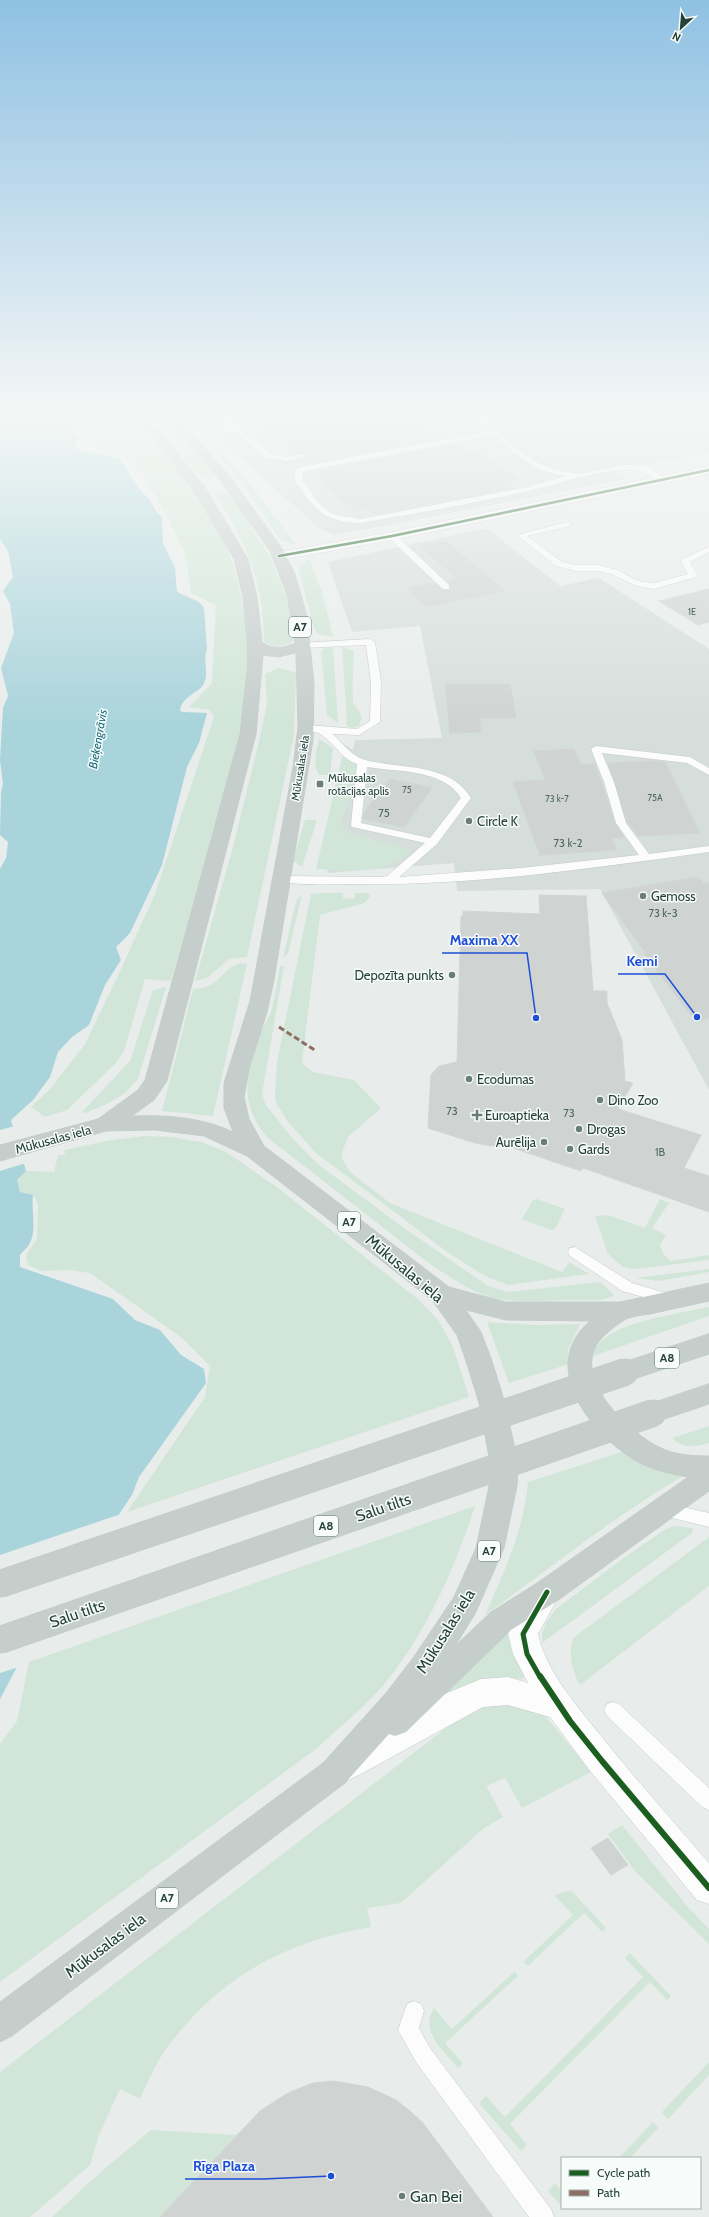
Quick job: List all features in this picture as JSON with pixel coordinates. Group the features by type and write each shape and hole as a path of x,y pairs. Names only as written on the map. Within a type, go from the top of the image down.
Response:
{"highway":[{"name":"Mūkusalas iela","path":"106,1124 146,1095 156,1081 248,734 255,670 255,644 250,597 241,559 223,518"},
{"name":"Mūkusalas iela","path":"254,518 279,556 294,595 303,645 313,729 256,1018 246,1041 233,1093 234,1107 239,1121 255,1150"},
{"path":"255,644 262,650 275,653 290,652 303,645"},
{"name":"Mūkusalas iela","path":"0,1153 106,1124 155,1123 184,1125 210,1130 255,1150 441,1294 471,1339 492,1402 504,1462 503,1486 490,1548 465,1605 424,1667 397,1703 334,1773 0,2024"},
{"path":"441,1294 506,1311 620,1311 709,1292"},
{"path":"620,1311 593,1332 581,1351 581,1380 591,1399 609,1422 642,1451 662,1460 689,1467 709,1467"},
{"name":"A8","path":"0,1584 709,1344"},
{"name":"Salu tilts","path":"0,1640 709,1394"},
{"path":"334,1773 409,1710 501,1621 547,1592 661,1509 709,1477"}],"street":[{"path":"279,556 392,536 477,518"},
{"path":"547,1592 523,1634 524,1649 533,1666 559,1706 709,1888"},
{"path":"334,1773 458,1703 480,1693 508,1691 559,1706"}],"lane":[{"path":"567,524 521,535 559,564 576,568 598,568 614,572 636,584 654,586 693,575 685,561 709,550"},
{"path":"392,536 446,587"},
{"path":"303,645 370,642 375,661 378,685 375,722 359,732 313,729"},
{"path":"313,729 346,754 362,763 427,774 445,779 461,788 466,798 433,842 390,878 382,880"},
{"path":"647,858 621,823 609,782 596,749 690,760 709,772"},
{"path":"362,763 356,825 433,842"},
{"path":"283,879 382,880 488,874 647,858 709,849"},
{"path":"575,1252 627,1287 670,1300"},
{"path":"661,1509 709,1520"},
{"path":"613,1710 709,1801"},
{"path":"414,2011 408,2030 423,2055 544,2217"}],"shaded area":[{"path":"308,518 421,518 335,535 319,528"},
{"path":"484,529 489,530 560,586 599,578 709,649 709,1090 600,889 457,891 454,863 327,873 350,761 335,748 336,739 353,750 355,740 442,738 420,626 352,632 328,562"}],"green space":[{"path":"168,518 212,518 233,564 239,586 246,634 245,682 240,729 228,781 171,981 145,979 124,1051 116,1063 67,1110 45,1117 31,1107 50,1089 85,1044 121,969 155,894 214,717 210,710 189,707 212,683 216,605 192,594 185,555"},
{"path":"230,518 246,518 270,557 286,596 294,641 290,643 279,646 264,642 261,601 257,582 252,565 237,530"},
{"path":"266,518 276,518 296,545 281,540"},
{"path":"309,559 323,595 333,637 318,634 314,628 298,568"},
{"path":"333,647 338,723 327,715 321,652 325,648"},
{"path":"342,647 354,651 353,700 361,718 359,726 351,728 347,726"},
{"path":"278,668 296,672 294,735 247,957 229,959 207,978 195,981 233,847 260,737 267,704 265,674"},
{"path":"319,739 333,748 330,775 319,775 317,771 315,762"},
{"path":"343,754 355,765 358,773 341,823 344,829 351,834 411,850 402,858 391,864 366,870 316,869"},
{"path":"305,820 317,820 302,867 293,861"},
{"path":"343,893 343,898 354,899 355,893 368,893 370,896 366,902 361,904 320,915 302,1063 313,1072 354,1080 380,1107 380,1109 348,1137 342,1152 342,1158 350,1172 390,1203 562,1272 569,1262 589,1274 508,1285 485,1276 450,1254 316,1153 289,1123 276,1103 277,1062 311,894"},
{"path":"302,894 288,954 283,958 296,901"},
{"path":"240,963 247,964 213,1116 162,1111 193,989 209,986 227,970"},
{"path":"280,966 284,966 262,1094 266,1105 292,1138 319,1165 404,1228 488,1286 508,1292 600,1282 614,1295 606,1299 595,1300 507,1300 489,1297 462,1285 430,1264 268,1138 259,1127 249,1103 248,1077 249,1064 257,1038 272,1008"},
{"path":"166,987 138,1079 125,1093 109,1103 86,1113 82,1112 130,1061 153,990"},
{"path":"144,1136 171,1137 202,1142 226,1152 277,1187 419,1300 439,1321 453,1347 469,1397 127,1512 205,1397 210,1366 182,1338 90,1273 67,1270 40,1271 28,1265 26,1255 37,1239 38,1204 33,1195 20,1192 17,1180 26,1171 54,1172 58,1155 65,1155 64,1150 112,1140"},
{"path":"537,1199 565,1209 555,1229 551,1230 522,1219 533,1200"},
{"path":"660,1199 669,1203 652,1228 666,1235 660,1245 663,1254 671,1261 709,1255 709,1260 636,1269 623,1267 608,1254 595,1216 608,1215 645,1228"},
{"path":"709,1269 709,1272 659,1281 635,1278"},
{"path":"709,1307 709,1316 593,1356 598,1345 609,1335 624,1328 661,1316"},
{"path":"487,1322 536,1325 580,1324 568,1350 569,1364 509,1383"},
{"path":"709,1426 709,1443 689,1446 680,1444 672,1438"},
{"path":"625,1451 639,1461 653,1468 685,1475 608,1525 485,1615 506,1567 518,1534 526,1500 528,1482"},
{"path":"475,1506 450,1573 429,1616 417,1637 390,1677 364,1706 316,1749 0,1982 0,1744 17,1721 29,1662"},
{"path":"674,1526 693,1528 692,1533 542,1643 542,1633 546,1622 556,1609 622,1559 666,1529"},
{"path":"709,1537 709,1586 580,1685 575,1674 571,1656 573,1638"},
{"path":"509,1630 512,1651 524,1676 522,1679 502,1678 482,1680 464,1685 446,1695 443,1694"},
{"path":"514,1703 543,1713 591,1772 522,1808 505,1778 486,1786 503,1817 483,1829 401,1903 367,1908 371,1927 340,1933 283,1953 257,1966 232,1982 209,2001 187,2023 167,2048 156,2066 140,2099 120,2089 99,2135 90,2165 30,2217 0,2217 0,2072 472,1708 483,1704"},
{"path":"622,1825 687,1906 709,1929 709,1944 635,1871 608,1834"},
{"path":"572,1891 606,1928 602,1932 584,1913 528,1966 523,1962 573,1915 555,1896 562,1892"},
{"path":"630,1953 671,1996 667,2000 650,1982 510,2124 527,2145 521,2151 479,2103 486,2096 505,2117 643,1977 625,1958"},
{"path":"515,1971 518,1976 445,2043 463,2064 458,2068 440,2048 431,2033 429,2025 430,2017 434,2008 452,2029"},
{"path":"709,2062 709,2075 668,2119 662,2112"},
{"path":"653,2122 658,2128 631,2157 620,2157"},
{"path":"151,2130 237,2135 160,2217 52,2217 104,2169"},
{"path":"555,2183 561,2190 561,2206 548,2191"}],"water":[{"name":"Bieķengrāvis","path":"0,518 162,518 163,543 175,568 177,592 199,602 204,608 207,649 205,657 205,681 200,689 184,701 181,705 180,711 207,713 199,743 187,767 162,865 130,933 116,947 121,960 105,985 89,1025 72,1037 58,1052 50,1077 33,1100 11,1120 26,1171 17,1180 20,1192 33,1195 32,1238 28,1246 20,1255 20,1267 113,1299 135,1320 160,1330 181,1355 204,1369 206,1383 139,1477 132,1495 18,1665 0,1699 0,869 6,858 8,842 0,835 1,793 3,784 0,760 3,708 8,696 1,668 14,633 10,604 3,591 13,577 8,551 0,539"}],"pier":[{"path":"15,1126 26,1163 0,1171 0,1130"},
{"path":"121,1514 19,1667 0,1673 0,1555"}],"building":[{"path":"446,541 505,591 426,607 407,588 435,583 442,590 450,590 450,585 447,581 457,579 420,546"},
{"path":"709,589 709,622 698,625 659,601"},
{"path":"445,684 510,684 516,718 479,718 481,732 450,733"},
{"path":"574,749 581,765 595,764 615,823 624,837 611,838 617,850 540,855 513,782 545,780 534,751"},
{"path":"665,762 700,833 638,836 627,822 608,763"},
{"path":"390,779 432,788 404,827 363,819 363,814"},
{"path":"698,877 703,884 709,882 709,1018 696,1022 643,953 646,953 602,893"},
{"path":"539,895 586,896 593,991 607,991 607,1003 622,1040 625,1081 633,1083 618,1109 701,1135 684,1168 709,1176 709,1212 583,1168 581,1171 504,1145 492,1146 475,1143 428,1128 431,1075 439,1066 457,1062 461,916 463,916 463,911 540,914"},
{"path":"608,1838 628,1865 611,1875 591,1848"},
{"path":"334,2081 368,2087 396,2100 410,2111 423,2123 493,2217 160,2217 260,2111 288,2093 313,2083"}],"marked path":[{"path":"279,1027 316,1051"}],"cycle path":[{"path":"279,556 392,536 476,518"},
{"path":"547,1592 524,1630 523,1634 527,1654 544,1684 570,1721 635,1802 709,1888"}],"place":[{"name":"Mūkusalas rotācijas aplis","path":"320,784"},
{"name":"Circle K","path":"469,821"},
{"name":"Gemoss","path":"643,896"},
{"name":"Depozīta punkts","path":"452,975"},
{"name":"Kemi","path":"697,1017"},
{"name":"Maxima XX","path":"536,1018"},
{"name":"Ecodumas","path":"469,1079"},
{"name":"Dino Zoo","path":"600,1100"},
{"name":"Euroaptieka","path":"477,1115"},
{"name":"Drogas","path":"579,1129"},
{"name":"Aurēlija","path":"544,1142"},
{"name":"Gards","path":"570,1149"},
{"name":"Rīga Plaza","path":"331,2176"},
{"name":"Gan Bei","path":"402,2196"}]}
